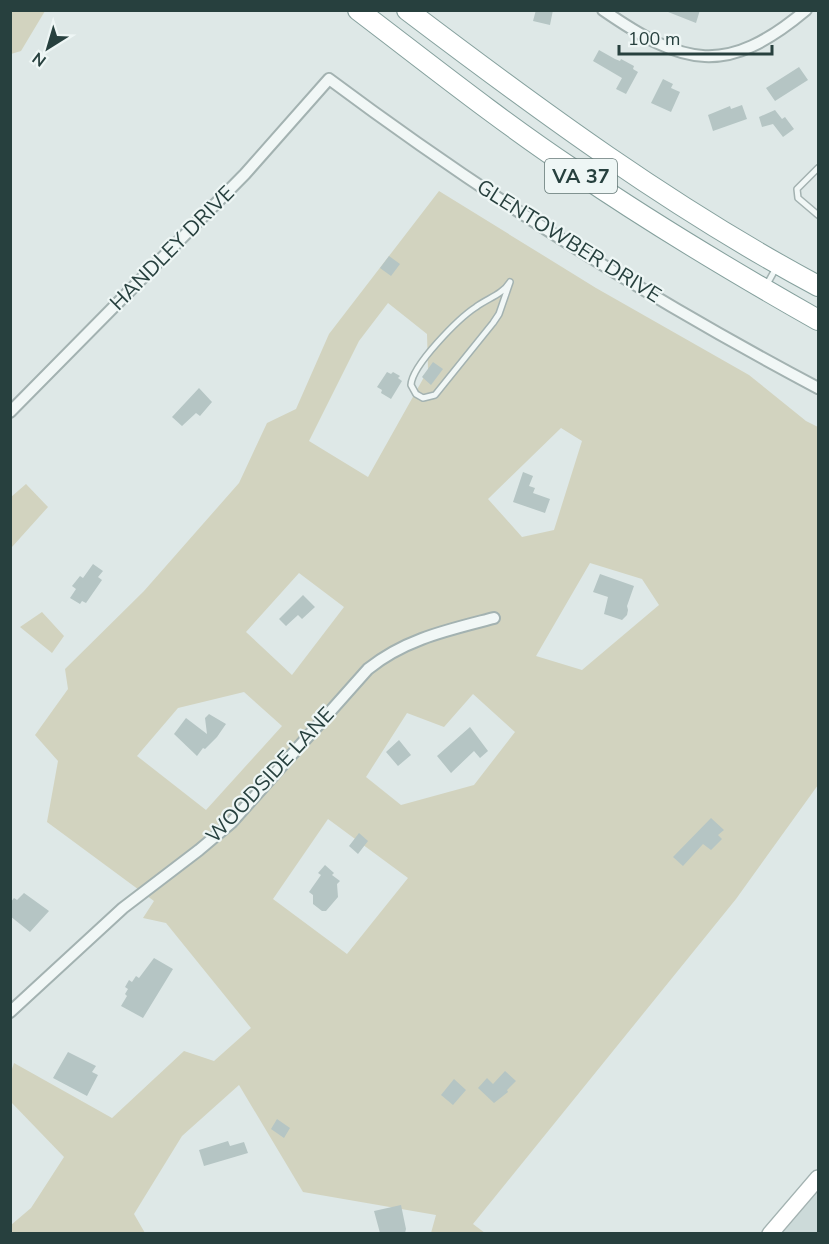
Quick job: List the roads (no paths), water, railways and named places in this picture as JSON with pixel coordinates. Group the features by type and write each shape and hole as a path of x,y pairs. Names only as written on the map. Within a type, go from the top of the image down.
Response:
{"highway":[{"name":"VA 37","path":"358,10 500,118 573,170 657,225 764,290 819,320"},
{"name":"VA 37","path":"407,10 599,152 675,202 819,286"}],"street":[{"path":"603,10 632,30 668,49 697,56 711,56 733,53 754,46 783,30 806,10"},
{"name":"GLENTOWBER DRIVE","path":"329,79 431,153 592,258 759,357 819,388"},
{"name":"HANDLEY DRIVE","path":"10,412 244,174 329,79"},
{"name":"WOODSIDE LANE","path":"10,1012 123,908 199,850 231,822 368,669 391,652 416,640 494,618"},
{"path":"770,1233 819,1178"}],"lane":[{"path":"819,168 797,189 798,198 819,215"},
{"path":"764,290 778,264"},
{"path":"510,282 499,314 435,396 423,398 416,394 411,385 414,373 448,331 477,306 507,287 510,282"}]}
